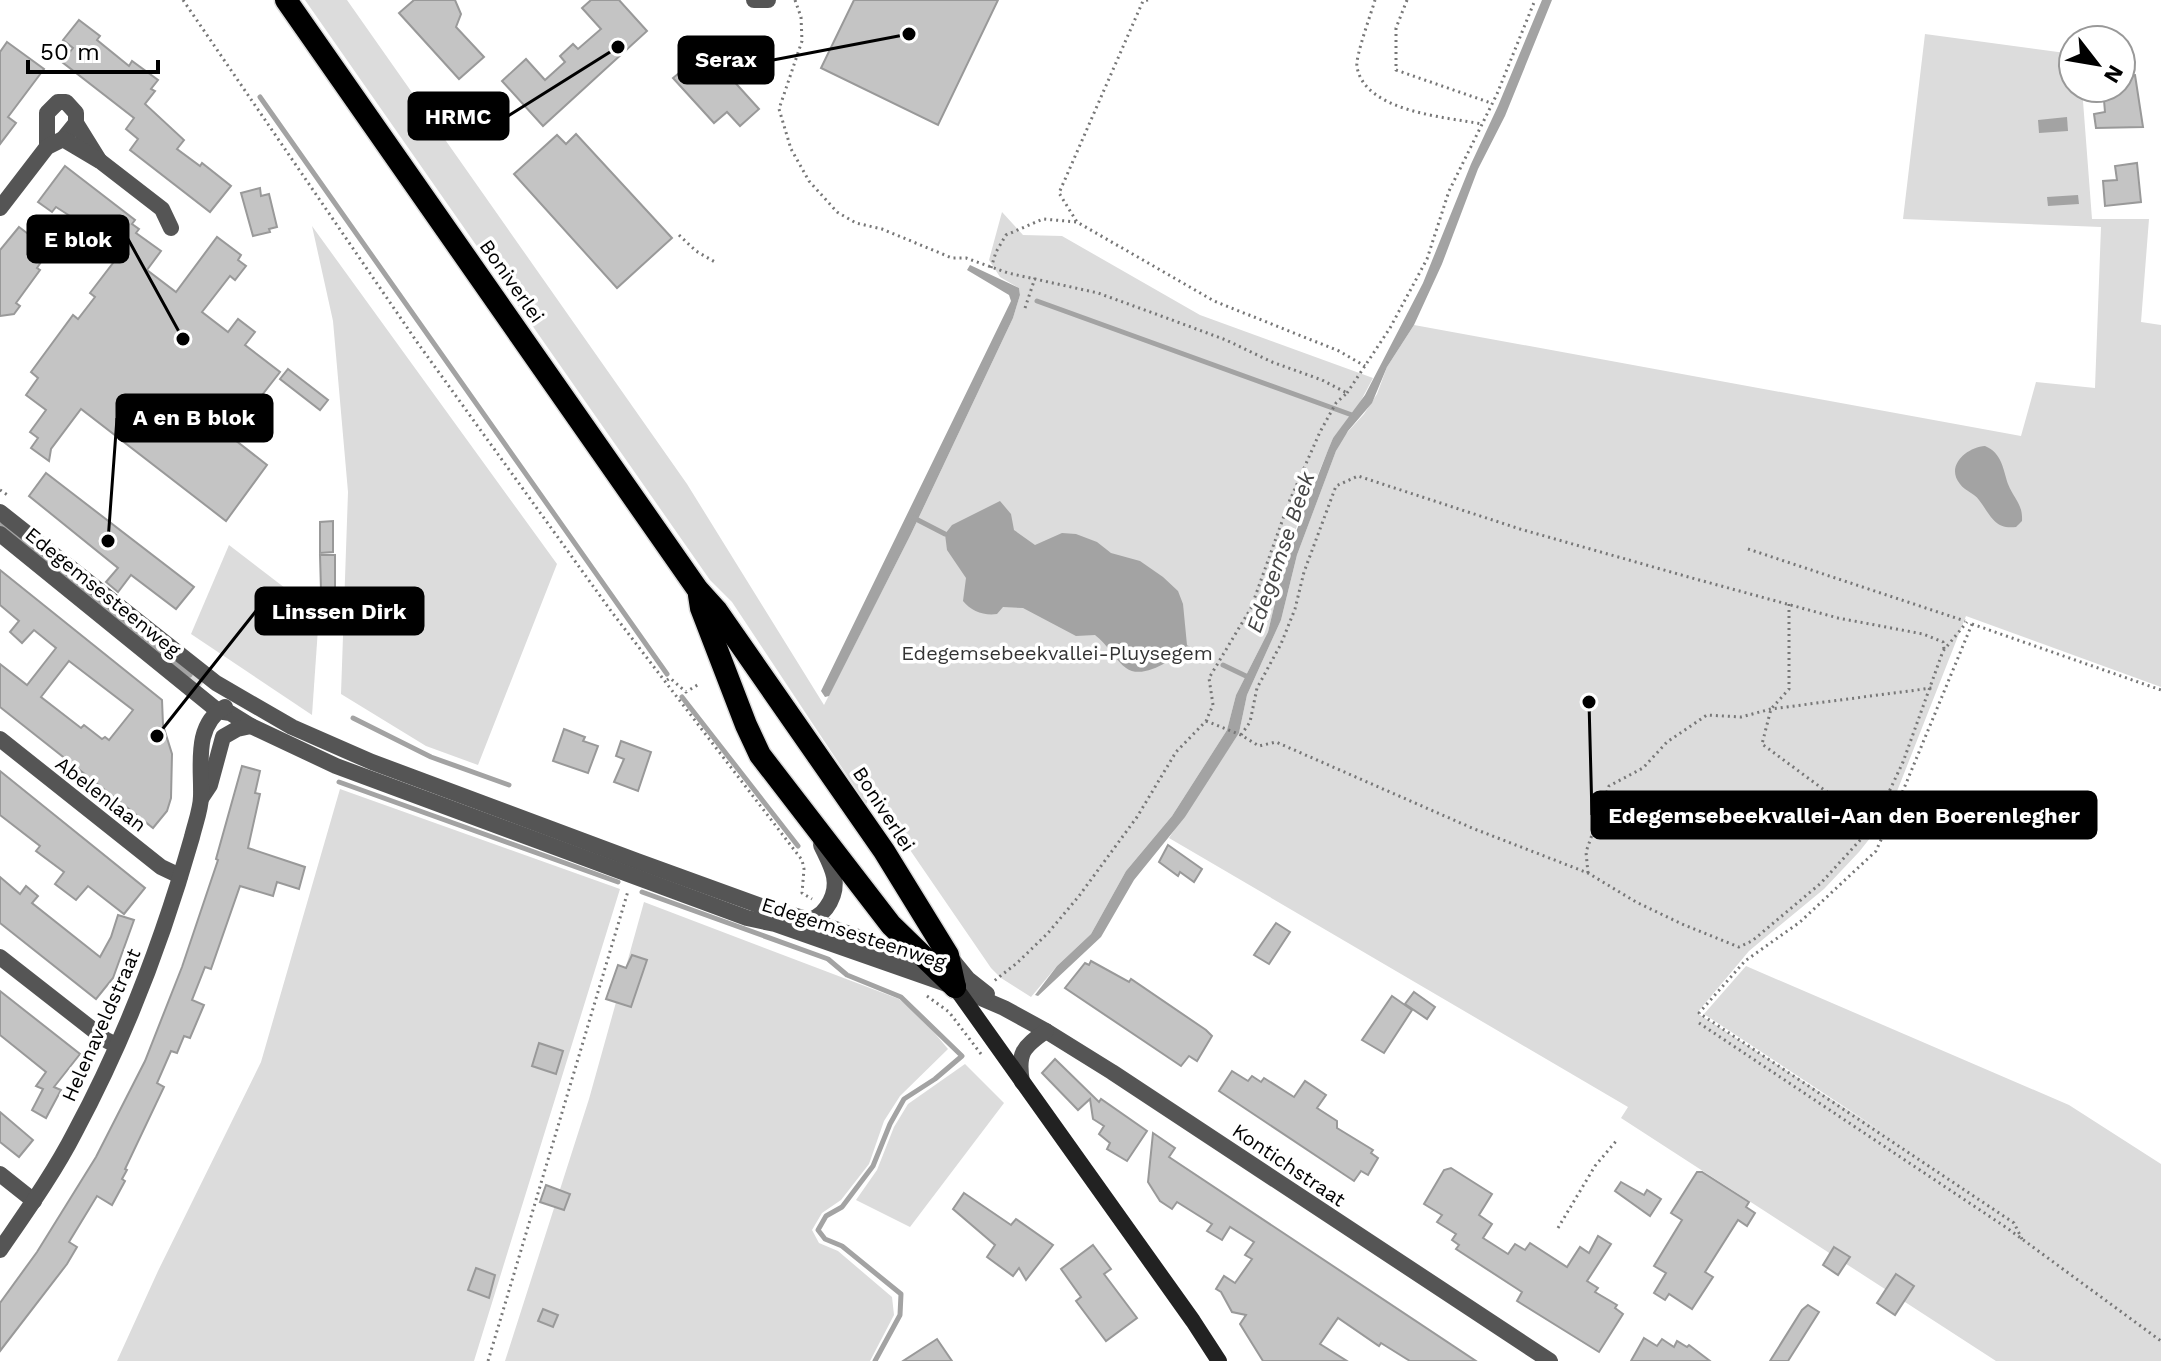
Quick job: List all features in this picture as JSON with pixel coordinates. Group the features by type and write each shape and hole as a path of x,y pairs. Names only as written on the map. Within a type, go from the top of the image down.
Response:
{"highway":[{"name":"Boniverlei","path":"286,0 698,590 717,611 805,734 884,851 948,955 955,987"},
{"name":"Boniverlei","path":"698,590 701,608 760,755 891,925 955,987"}],"main road":[{"name":"Boniverlei","path":"955,987 1219,1361"}],"street":[{"path":"754,0 768,0"},
{"path":"47,147 47,113 51,106 66,102 76,113 76,123 100,161"},
{"path":"0,208 47,147 63,139 76,123"},
{"path":"63,139 100,161 162,209 171,228"},
{"name":"Edegemsesteenweg","path":"0,512 216,683 314,746 336,766 747,918 775,924 955,987"},
{"name":"Edegemsesteenweg","path":"0,534 218,711 230,713 251,726 372,762 734,896 903,953 955,987"},
{"path":"218,711 229,705 257,707"},
{"name":"Helenaveldstraat","path":"0,1250 75,1133 151,964 201,798 199,761 203,734 218,711"},
{"name":"Helenaveldstraat","path":"201,798 210,785 223,737 251,726"},
{"name":"Abelenlaan","path":"0,739 161,867 180,876"},
{"name":"Boniverlei","path":"810,822 834,873 837,887 827,907"},
{"path":"810,920 818,917 827,907"},
{"name":"Kontichstraat","path":"948,955 968,979 1004,1008"},
{"path":"0,957 116,1045"},
{"name":"Kontichstraat","path":"955,987 1004,1008 1046,1031 1524,1355 1550,1361"},
{"path":"1022,1082 1019,1062 1024,1049 1046,1031"},
{"path":"0,1174 34,1201"}],"path":[{"path":"183,0 417,342 611,611 802,860 802,893 827,907"},
{"path":"795,0 801,17 802,41 779,109 791,149 809,181 837,212 856,223 882,229 952,258 966,258 991,268 1098,293 1226,340 1347,393"},
{"path":"1077,222 1059,193 1143,1 1148,0"},
{"path":"1375,0 1356,64 1364,86 1406,110 1482,124"},
{"path":"1407,0 1396,28 1396,70 1492,103"},
{"path":"992,982 1048,933 1079,896 1137,817 1176,752 1206,721 1213,705 1209,678 1251,608 1289,502 1336,403 1347,393 1390,328 1427,259 1449,191 1492,103 1535,0"},
{"path":"991,268 1006,235 1043,219 1077,222 1214,301 1339,351 1365,366"},
{"path":"679,235 696,251 715,262"},
{"path":"1025,308 1035,278"},
{"path":"1206,721 1259,746 1276,742 1472,828 1588,873 1636,902 1723,943 1739,947 1752,941 1821,883 1873,826 1932,688 1943,642 1923,634 1838,618 1520,529 1358,476 1336,486 1308,560 1295,609 1257,688 1250,722 1239,735"},
{"path":"1748,549 2161,690"},
{"path":"1789,604 1789,689 1771,709 1762,744 1873,826"},
{"path":"1943,651 1967,622"},
{"path":"1972,624 1876,851 1800,922 1745,961 1699,1013 2014,1223 2023,1241"},
{"path":"666,681 670,678 686,692 699,684"},
{"path":"1588,873 1586,852 1609,786 1643,768 1667,742 1707,715 1741,717 1771,709 1932,688"},
{"path":"488,1361 633,876"},
{"path":"1752,941 1759,949"},
{"path":"1699,1023 1871,1136 2161,1341"},
{"path":"1558,1228 1595,1166 1617,1140"}],"green space":[{"name":"Edegemsebeekvallei-Pluysegem","path":"305,0 347,0 687,484 824,705 911,534 1013,318 1019,288 1000,277 989,260 1002,212 1023,235 1062,236 1200,315 1373,378 1357,408 1333,438 1285,560 1268,632 1236,695 1227,730 1172,816 1126,871 1091,934 1057,966 1031,997 991,968 873,796 866,804 732,602 710,580"},
{"path":"1925,34 2057,52 2057,104 2083,104 2092,219 2149,219 2141,322 2161,325 2161,687 1966,616 1882,823 1824,889 1749,951 1697,1013 1884,1133 1704,1014 1746,966 2069,1105 2161,1164 2161,1361 1996,1361 1621,1118 1628,1107 1169,838 1239,733 1247,695 1281,620 1297,555 1336,451 1343,437 1377,394 1387,367 1414,325 2021,436 2036,382 2095,388 2101,227 1903,219"},
{"path":"312,226 557,564 478,765 426,746 341,694 348,492 333,321"},
{"path":"229,545 319,614 312,715 191,634"},
{"path":"72,576 204,682 199,689 66,583"},
{"path":"340,789 620,889 474,1361 117,1361 261,1062"},
{"path":"644,902 899,999 922,1018 948,1049 900,1096 884,1121 869,1164 841,1200 822,1213 812,1230 819,1243 838,1251 892,1297 894,1315 870,1361 505,1361 589,1099"},
{"path":"965,1064 1004,1103 910,1227 856,1200 877,1170 894,1127 908,1104"}],"shaded area":[{"path":"1542,0 1552,0 1505,116 1478,169 1442,264 1414,325 1387,367 1372,403 1336,451 1297,555 1281,620 1247,695 1239,733 1185,817 1134,880 1101,937 1038,996 1035,995 1057,966 1091,934 1126,871 1172,816 1227,730 1236,695 1268,632 1285,560 1333,438 1365,395 1423,283"},
{"path":"2067,117 2068,131 2039,133 2038,120"},
{"path":"2078,195 2079,204 2048,206 2047,197"},
{"path":"970,265 1019,288 1013,318 911,534 829,696 825,697 821,691 1011,301 1009,295 967,270"},
{"path":"1985,446 1998,457 2020,506 2022,521 2016,527 1998,523 1956,477 1960,459 1971,450"},
{"path":"1000,501 1011,514 1014,530 1035,545 1062,533 1076,534 1097,542 1111,553 1140,561 1163,577 1178,591 1183,604 1187,645 1159,666 1141,672 1133,671 1126,668 1095,635 1076,636 1023,608 1003,607 997,614 992,614 970,608 963,601 966,578 947,550 945,534 952,525"}],"building":[{"path":"414,0 455,0 461,14 456,27 484,57 459,79 399,13"},
{"path":"591,0 619,0 647,31 543,126 502,81 526,59 545,80 565,62 560,56 573,44 578,49 601,29 582,8"},
{"path":"854,0 998,0 938,125 821,68"},
{"path":"79,20 100,36 97,40 129,66 132,61 158,80 151,89 155,91 145,104 184,140 177,149 200,166 202,163 231,186 210,212 130,150 138,139 126,129 134,118 62,62 73,48 63,40"},
{"path":"7,42 44,69 8,117 16,123 0,144 0,52"},
{"path":"711,56 759,109 740,126 727,112 714,123 673,78 698,57"},
{"path":"2137,88 2143,127 2096,128 2094,114 2105,112 2104,104 2137,104"},
{"path":"576,134 672,238 617,288 514,174 557,135 566,144"},
{"path":"2137,163 2141,202 2105,206 2103,181 2117,180 2115,166"},
{"path":"65,166 135,220 132,224 139,229 136,233 161,251 147,270 176,292 217,237 241,255 238,260 246,266 235,280 230,276 202,312 228,332 238,319 255,332 245,345 280,372 230,436 267,465 226,521 81,409 51,449 49,461 31,448 38,438 30,432 46,410 26,395 38,378 31,372 73,315 78,319 95,297 90,293 123,250 56,207 52,212 38,202"},
{"path":"260,188 261,196 269,194 277,227 253,236 241,193"},
{"path":"19,227 44,246 38,255 43,259 37,268 40,270 16,303 20,306 14,314 0,316 0,250"},
{"path":"288,369 328,400 320,410 280,379"},
{"path":"46,473 194,587 176,609 131,575 118,592 106,582 118,568 29,496"},
{"path":"333,521 333,552 320,553 320,522"},
{"path":"320,555 335,555 335,590 321,590"},
{"path":"0,570 162,700 163,725 172,754 171,798 167,811 153,828 0,707 0,664 27,685 56,648 34,630 22,643 10,632 19,621 0,605","holes":["69,661 133,710 109,740 105,737 102,739 84,725 81,728 41,697"]},
{"path":"564,729 598,746 588,773 553,761"},
{"path":"621,741 651,752 638,791 614,782 624,759 616,756"},
{"path":"242,766 260,771 255,793 260,794 248,848 305,867 299,889 277,882 273,896 240,886 211,969 205,967 192,1000 204,1005 190,1038 184,1036 177,1053 171,1051 157,1083 164,1087 125,1169 122,1179 125,1181 112,1205 97,1196 69,1242 77,1247 67,1264 0,1351 0,1303 37,1252 96,1157 145,1061 182,967 218,860"},
{"path":"0,771 145,888 124,914 88,886 76,900 55,884 64,872 36,851 40,846 0,815"},
{"path":"1168,845 1202,869 1194,882 1180,872 1178,876 1159,862"},
{"path":"0,877 20,894 26,886 38,896 32,903 100,957 118,915 134,920 113,978 96,999 0,923"},
{"path":"1276,923 1290,932 1269,964 1254,955"},
{"path":"632,955 647,960 631,1007 606,999 618,965 626,968"},
{"path":"1091,961 1129,982 1131,979 1206,1030 1212,1036 1197,1061 1189,1056 1181,1066 1065,988 1085,963 1089,965"},
{"path":"0,991 80,1054 54,1087 61,1090 46,1118 32,1110 43,1089 36,1086 46,1072 0,1035"},
{"path":"1414,992 1435,1007 1427,1019 1405,1004"},
{"path":"1392,996 1412,1010 1384,1053 1362,1040"},
{"path":"539,1043 563,1051 556,1074 532,1066"},
{"path":"1055,1059 1099,1102 1101,1099 1147,1131 1127,1161 1107,1149 1110,1143 1099,1134 1104,1126 1093,1119 1090,1099 1078,1110 1042,1073"},
{"path":"1232,1071 1248,1081 1252,1076 1261,1082 1264,1078 1294,1097 1305,1081 1326,1095 1317,1108 1337,1121 1337,1128 1373,1150 1371,1153 1378,1158 1368,1175 1361,1171 1354,1181 1219,1091"},
{"path":"0,1112 33,1140 19,1157 0,1142"},
{"path":"1153,1133 1175,1148 1169,1157 1476,1361 1410,1361 1381,1343 1379,1346 1338,1318 1320,1344 1347,1361 1263,1361 1240,1324 1246,1315 1232,1312 1216,1289 1224,1276 1235,1283 1252,1259 1245,1255 1254,1242 1230,1227 1222,1240 1207,1231 1212,1224 1177,1202 1172,1209 1160,1201 1148,1182"},
{"path":"1451,1168 1492,1194 1479,1215 1492,1224 1483,1238 1508,1254 1515,1244 1525,1250 1530,1243 1567,1267 1580,1247 1589,1253 1598,1236 1611,1244 1587,1281 1598,1288 1595,1292 1617,1305 1615,1308 1623,1314 1599,1352 1517,1301 1522,1292 1456,1249 1459,1245 1452,1240 1456,1234 1437,1222 1442,1215 1424,1204 1444,1170"},
{"path":"1697,1172 1702,1172 1749,1202 1746,1207 1755,1213 1747,1226 1738,1220 1705,1272 1713,1277 1692,1309 1669,1294 1665,1300 1654,1293 1666,1273 1654,1266 1682,1220 1671,1213"},
{"path":"1621,1182 1644,1195 1647,1190 1661,1199 1650,1216 1615,1191"},
{"path":"546,1185 570,1194 564,1210 540,1202"},
{"path":"964,1193 1011,1225 1016,1219 1053,1245 1026,1280 1019,1268 1013,1276 987,1257 995,1245 953,1209"},
{"path":"1093,1245 1111,1269 1104,1274 1137,1318 1106,1341 1076,1301 1081,1297 1061,1269"},
{"path":"1834,1247 1850,1257 1838,1275 1823,1265"},
{"path":"476,1268 495,1275 489,1298 468,1290"},
{"path":"1896,1274 1914,1286 1895,1315 1877,1303"},
{"path":"1808,1305 1819,1312 1788,1361 1770,1361 1802,1310"},
{"path":"543,1309 558,1315 553,1327 538,1321"},
{"path":"1644,1338 1657,1346 1662,1339 1674,1347 1677,1341 1687,1347 1689,1345 1710,1361 1631,1361"},
{"path":"937,1339 952,1361 903,1361"}],"waterway":[{"path":"260,97 667,674"},
{"path":"1037,301 1352,415"},
{"path":"914,518 945,534"},
{"path":"1,525 190,675"},
{"path":"1185,647 1205,657"},
{"path":"1223,665 1248,677"},
{"path":"682,697 798,846"},
{"path":"353,718 431,757 509,785"},
{"path":"339,782 618,882"},
{"name":"Edegemse Beek","path":"642,892 828,959 847,975 901,997 962,1056 904,1099 873,1166 842,1207 826,1216 818,1230 825,1239 842,1246 901,1294 900,1315 875,1361"}],"place":[{"name":"Serax","path":"909,34"},
{"name":"HRMC","path":"618,47"},
{"name":"E blok","path":"183,339"},
{"name":"A en B blok","path":"108,541"},
{"name":"Edegemsebeekvallei-Aan den Boerenlegher","path":"1589,702"},
{"name":"Linssen Dirk","path":"157,736"}]}
